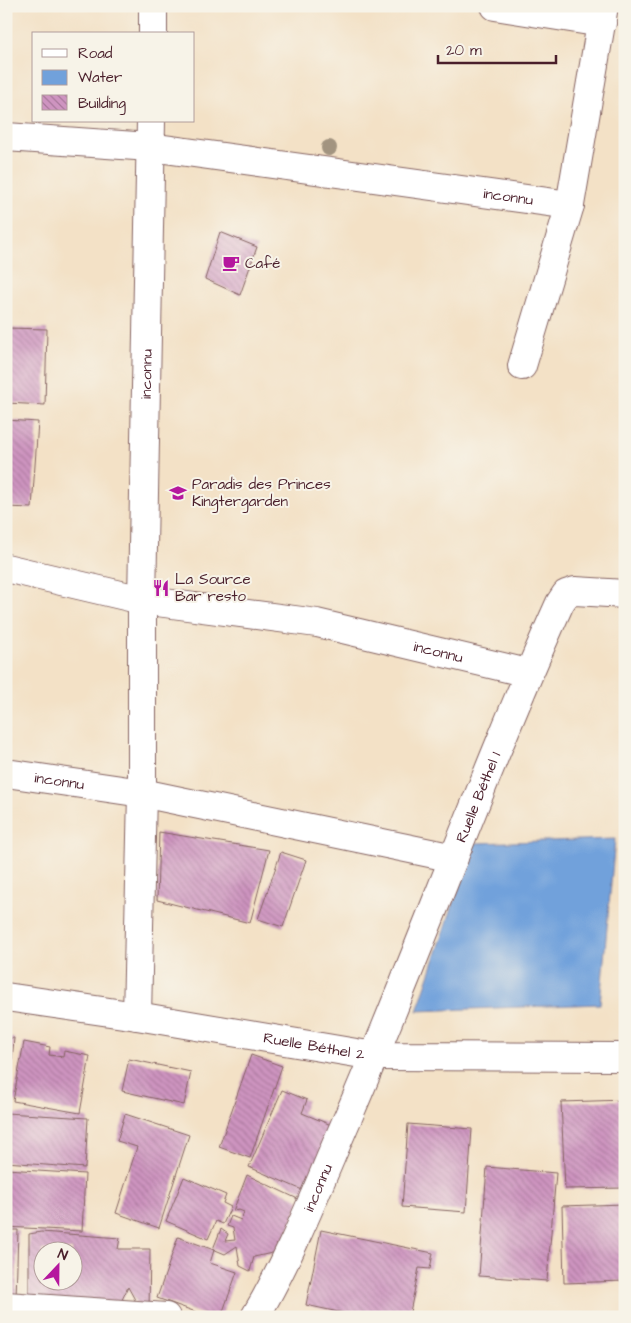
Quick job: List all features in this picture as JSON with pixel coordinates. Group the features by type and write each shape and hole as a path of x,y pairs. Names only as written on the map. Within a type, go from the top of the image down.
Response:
{"street":[{"path":"153,6 153,32"},
{"path":"495,6 603,14 570,206 522,366"},
{"name":"inconnu","path":"6,137 151,134 570,206"},
{"name":"inconnu","path":"137,1016 142,793 142,600 151,134"},
{"name":"inconnu","path":"6,568 142,600 317,623 528,673"},
{"name":"Ruelle Béthel 1","path":"374,1056 528,673 560,603 566,594 575,591 625,594"},
{"name":"inconnu","path":"6,773 142,793 454,858"},
{"name":"Ruelle Béthel 2","path":"6,997 137,1016 374,1056 625,1057"},
{"name":"inconnu","path":"255,1317 289,1254 374,1056"},
{"path":"6,1306 166,1317"}],"water":[{"path":"615,839 600,1004 417,1011 474,843"}],"building":[{"name":"Café","path":"220,232 257,247 240,295 205,279"},
{"path":"6,328 47,329 45,405 6,403"},
{"path":"6,420 38,422 32,508 6,507"},
{"path":"159,832 269,850 250,923 157,900"},
{"path":"281,852 306,860 283,927 258,919"},
{"path":"6,1038 14,1038 8,1105 6,1105"},
{"path":"24,1042 50,1047 49,1055 63,1057 64,1051 90,1056 80,1113 13,1101"},
{"path":"251,1055 282,1066 250,1158 219,1147"},
{"path":"129,1059 191,1072 184,1105 122,1091"},
{"path":"282,1090 307,1100 302,1113 341,1129 314,1195 249,1167"},
{"path":"625,1100 625,1188 565,1189 561,1102"},
{"path":"6,1113 88,1118 85,1168 6,1162"},
{"path":"125,1114 189,1135 159,1228 116,1213 137,1147 117,1141"},
{"path":"408,1124 472,1129 466,1212 402,1207"},
{"path":"487,1167 556,1173 547,1281 479,1276"},
{"path":"6,1169 85,1174 82,1231 6,1227"},
{"path":"247,1175 300,1200 281,1251 254,1257 250,1271 240,1266 237,1246 225,1254 213,1249 221,1229 228,1234 225,1241 235,1240 233,1228 227,1226 231,1216 241,1220 244,1212 239,1210 233,1211"},
{"path":"184,1177 226,1195 223,1203 231,1207 223,1224 216,1221 208,1239 166,1221"},
{"path":"625,1204 625,1281 564,1283 562,1206"},
{"path":"6,1230 18,1230 16,1300 6,1300"},
{"path":"321,1230 433,1253 430,1269 419,1268 409,1317 362,1317 306,1305"},
{"path":"41,1232 120,1238 118,1249 150,1249 149,1311 140,1309 128,1287 121,1302 29,1305 29,1234"},
{"path":"178,1237 214,1250 210,1263 237,1272 221,1317 210,1317 157,1298"}],"place":[{"name":"Café","path":"231,263"},
{"name":"Paradis des Princes Kingtergarden","path":"178,493"},
{"name":"La Source Bar resto","path":"161,588"}]}
